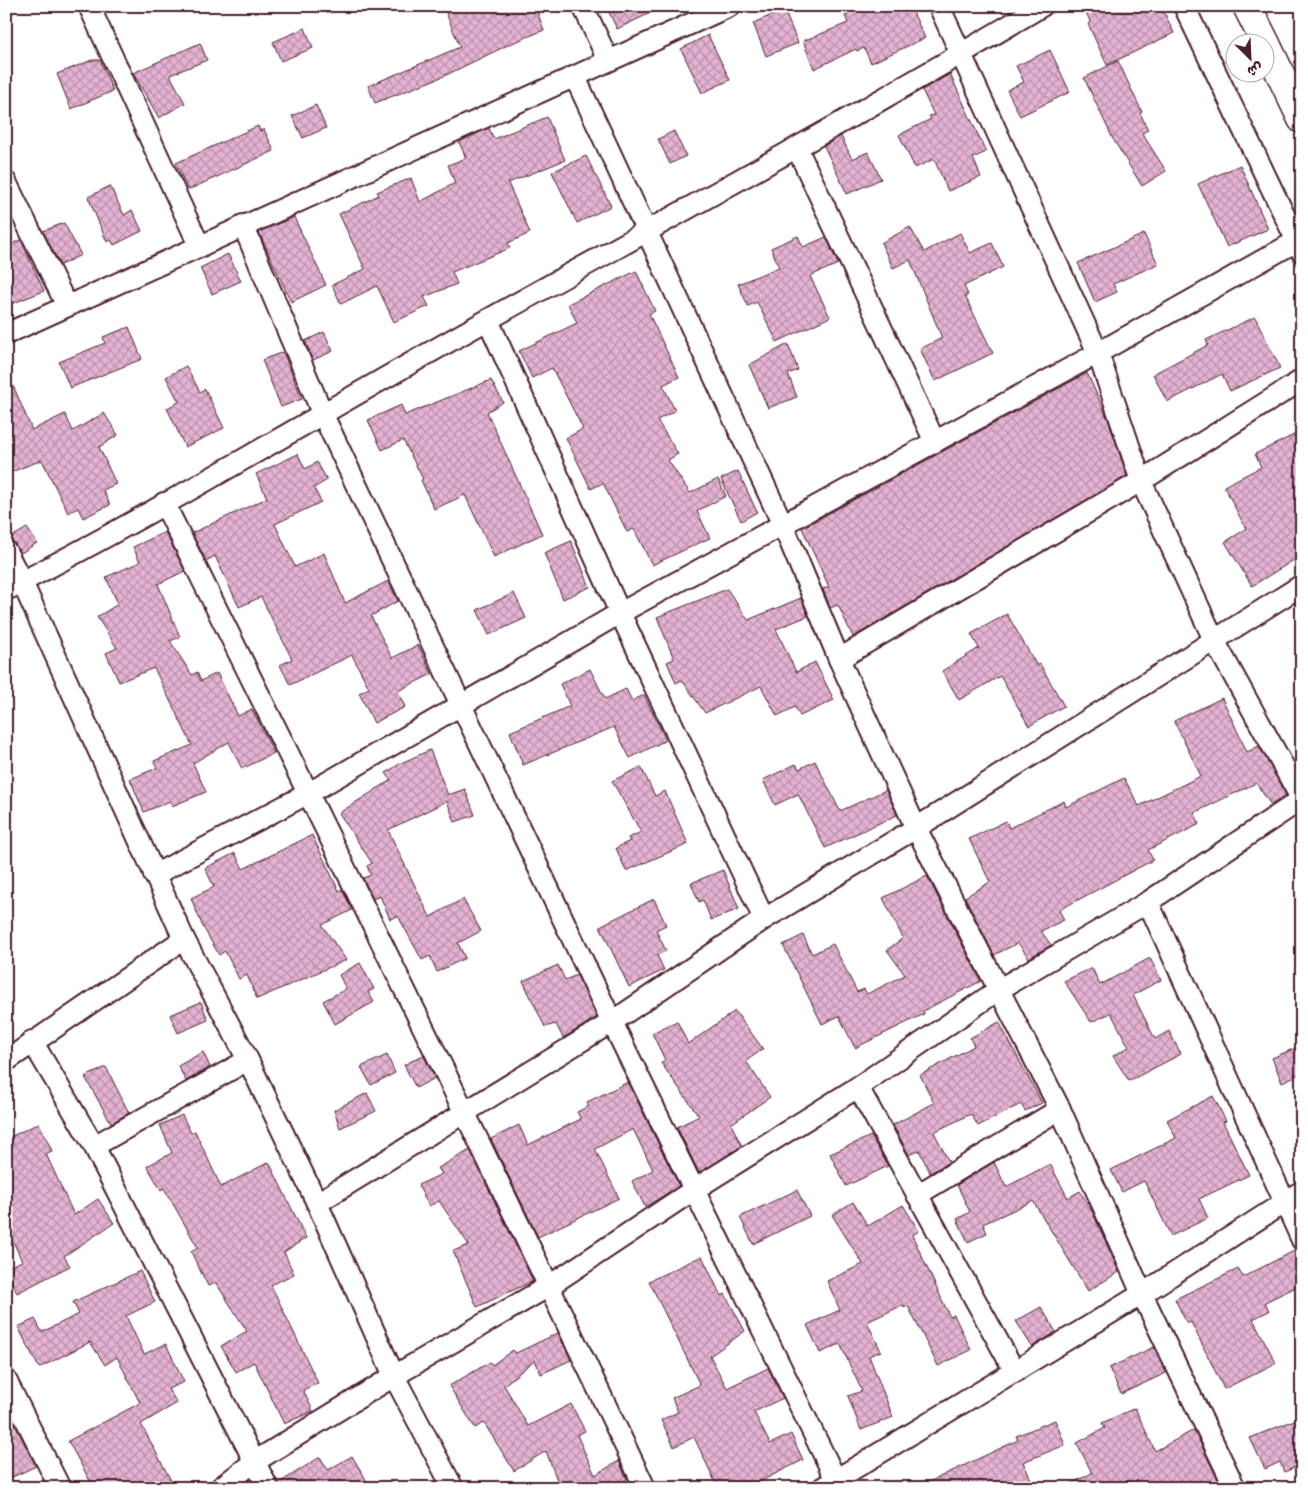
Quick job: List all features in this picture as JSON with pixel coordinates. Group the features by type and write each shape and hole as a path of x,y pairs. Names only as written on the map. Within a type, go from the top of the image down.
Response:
{"street":[{"path":"89,6 200,247"},
{"path":"583,6 608,60"},
{"path":"6,334 730,6"},
{"path":"220,1488 254,1462 394,1376 549,1286 695,1189 858,1087 998,990 1148,902 1302,799 1214,640 1141,481 1098,353 960,56 939,6"},
{"path":"14,586 798,148 960,56 1042,6"},
{"path":"154,875 309,793 620,613 1300,244 1184,6"},
{"path":"1247,6 1260,32"},
{"path":"1276,66 1302,119"},
{"path":"575,77 783,525 839,659 916,828 1060,1109 1142,1294 1235,1488"},
{"path":"798,148 935,442"},
{"path":"6,182 67,306"},
{"path":"243,225 323,415 612,1022 695,1189 833,1485 1142,1294 1302,1191"},
{"path":"488,320 620,613 764,919"},
{"path":"839,659 1141,481 1302,380"},
{"path":"164,503 309,793 645,1488"},
{"path":"6,551 14,586 184,939 248,1060 317,1203 394,1376 453,1488"},
{"path":"317,1203 465,1114 612,1022 764,919 916,828 1302,585"},
{"path":"1148,902 1302,1240"},
{"path":"6,1061 32,1041 184,939"},
{"path":"32,1041 94,1146 268,1488"},
{"path":"94,1146 248,1060"},
{"path":"858,1087 1015,1372"},
{"path":"917,1195 1060,1109"},
{"path":"8,1387 60,1488"}],"building":[{"path":"462,6 535,6 544,30 444,76 375,103 368,86 460,47 446,13"},
{"path":"606,6 665,6 617,29"},
{"path":"844,6 910,6 925,38 871,63 864,48 857,51 856,49 814,69 803,41 848,23 845,16 848,15"},
{"path":"1083,6 1161,6 1174,33 1107,65 1088,24 1091,23"},
{"path":"784,10 798,43 766,56 753,23"},
{"path":"305,28 313,48 281,61 273,42"},
{"path":"708,35 730,80 702,93 681,49"},
{"path":"200,43 207,60 170,75 185,103 159,118 133,73"},
{"path":"1050,50 1070,92 1020,116 1007,90 1024,82 1016,66"},
{"path":"92,60 100,60 113,91 71,109 57,74"},
{"path":"1118,61 1142,112 1140,113 1148,130 1142,133 1166,171 1142,186 1113,139 1084,78"},
{"path":"950,74 986,152 973,158 981,177 948,191 934,159 915,168 899,135 931,119 929,116 934,115 922,90"},
{"path":"316,105 326,128 303,138 292,116"},
{"path":"547,117 565,160 508,183 530,233 508,243 510,248 452,272 457,284 424,297 429,306 394,322 377,286 341,304 332,285 365,269 339,214 379,195 377,192 411,178 420,202 455,183 448,165 466,158 459,142 489,128 494,139"},
{"path":"258,126 260,131 264,129 274,151 188,190 176,163"},
{"path":"674,131 686,156 670,164 658,139"},
{"path":"841,136 852,159 868,152 881,179 847,194 824,146"},
{"path":"586,156 611,206 577,223 552,172"},
{"path":"1240,165 1268,229 1227,247 1198,184"},
{"path":"110,186 124,215 132,210 142,231 114,245 111,240 107,242 88,197"},
{"path":"294,217 326,285 291,302 259,232"},
{"path":"64,223 81,255 60,265 43,231"},
{"path":"910,227 924,252 960,233 970,253 992,243 1003,267 964,286 968,295 965,296 993,353 935,381 920,349 942,338 910,260 893,268 881,243"},
{"path":"1144,234 1158,264 1113,284 1117,292 1095,302 1078,263"},
{"path":"798,236 803,247 826,237 838,264 810,276 830,317 777,342 757,302 748,306 738,284 779,267 771,248"},
{"path":"21,240 44,291 6,306 6,246"},
{"path":"228,254 241,281 212,294 200,268"},
{"path":"636,271 655,311 649,314 679,377 663,385 675,411 657,420 678,454 668,460 690,493 718,479 726,496 697,511 710,538 652,565 634,529 627,532 603,483 591,489 566,438 583,429 552,368 532,378 519,351 577,323 568,304"},
{"path":"1255,317 1280,368 1230,391 1222,374 1167,402 1153,374 1208,345 1206,340"},
{"path":"129,327 142,359 70,388 59,362 105,343 103,337"},
{"path":"324,332 333,351 313,360 305,341"},
{"path":"788,344 798,370 788,374 797,397 768,408 749,365"},
{"path":"283,352 302,399 281,407 262,360"},
{"path":"186,366 200,392 205,389 224,428 185,447 167,408 179,402 166,377"},
{"path":"6,369 32,430 65,414 73,431 104,413 118,435 99,447 116,484 103,490 110,505 83,518 78,508 68,513 42,460 6,474"},
{"path":"1087,373 1108,419 1127,476 853,637 838,605 830,608 823,589 829,587 802,528"},
{"path":"491,380 503,402 487,412 542,534 494,557 465,495 434,509 421,480 423,479 403,440 382,450 368,420 401,405 405,415"},
{"path":"1302,431 1302,555 1252,586 1225,542 1246,529 1224,486 1261,467 1255,454"},
{"path":"298,454 305,469 317,462 327,480 314,488 321,502 275,524 295,567 324,553 345,603 388,581 398,601 371,616 392,658 418,645 432,674 398,691 405,707 374,723 359,693 369,688 352,655 290,685 280,665 292,659 261,597 239,607 215,556 206,561 192,533 267,498 256,474"},
{"path":"738,471 757,512 741,521 721,479"},
{"path":"27,528 37,543 21,553 10,538"},
{"path":"165,532 185,571 158,584 180,637 170,641 192,675 197,672 201,681 217,673 238,716 252,709 274,753 242,769 229,742 193,763 206,792 172,806 170,801 144,812 130,779 157,768 154,761 192,745 154,668 119,682 106,653 117,648 97,617 118,604 106,577 140,562 133,547"},
{"path":"571,541 590,587 563,599 544,553"},
{"path":"727,589 748,620 801,598 808,616 776,629 796,672 815,662 834,700 800,716 795,707 777,716 761,686 705,713 682,680 676,683 667,662 674,659 657,617"},
{"path":"514,593 526,618 489,635 477,610"},
{"path":"1007,614 1037,666 1040,664 1064,706 1029,726 1000,676 959,700 942,671 979,648 971,634"},
{"path":"590,669 605,699 626,689 632,701 644,695 666,740 630,758 614,727 523,765 510,732 570,706 560,684"},
{"path":"1222,698 1247,752 1259,746 1286,795 1271,805 1256,783 1194,813 1200,824 1148,850 1153,860 1059,910 1064,920 1041,931 1051,945 1029,958 1018,943 994,955 965,897 990,882 969,839 1006,821 1009,828 1064,801 1066,807 1124,778 1139,806 1201,776 1174,721"},
{"path":"430,750 448,795 465,789 475,815 455,822 447,801 388,830 430,917 463,899 481,931 458,943 465,958 437,972 430,956 422,960 398,916 390,919 380,896 373,899 363,878 371,875 367,866 372,863 339,813 391,780 386,773 401,763"},
{"path":"815,761 840,811 886,790 897,815 825,848 798,794 775,805 763,780 796,764 799,769"},
{"path":"641,767 655,796 665,791 688,844 626,871 616,848 630,841 628,838 641,832 612,781"},
{"path":"312,835 339,891 342,889 352,910 322,925 346,960 257,999 247,975 239,979 225,951 219,955 202,925 191,898 214,887 205,868 235,853 243,869"},
{"path":"723,870 739,909 711,920 703,900 699,902 691,883"},
{"path":"927,876 981,981 923,1011 924,1014 855,1048 839,1016 822,1024 783,945 803,935 812,954 833,944 857,992 864,989 867,994 905,975 887,950 903,938 883,898"},
{"path":"654,899 666,925 656,930 666,951 657,955 664,970 629,987 600,926"},
{"path":"1150,958 1161,980 1133,995 1155,1039 1169,1031 1181,1054 1129,1081 1113,1056 1129,1047 1111,1013 1091,1022 1064,981 1092,968 1100,985"},
{"path":"360,963 374,989 368,992 374,1002 335,1024 323,1001 346,989 339,975"},
{"path":"558,965 565,980 577,975 597,1017 563,1038 556,1024 545,1027 523,981"},
{"path":"201,1002 208,1020 178,1033 170,1015"},
{"path":"735,1011 763,1049 746,1061 770,1097 731,1124 742,1146 699,1173 677,1127 699,1116 661,1063 665,1060 652,1033 677,1021 688,1044"},
{"path":"999,1022 1042,1103 1025,1111 1021,1104 978,1126 971,1114 934,1132 949,1162 930,1173 919,1150 909,1155 893,1125 934,1103 920,1075 974,1046 970,1038"},
{"path":"1302,1045 1302,1073 1282,1082 1272,1058"},
{"path":"203,1052 210,1067 186,1081 178,1066"},
{"path":"387,1055 395,1073 371,1085 361,1067"},
{"path":"423,1055 435,1078 416,1088 404,1065"},
{"path":"106,1067 129,1113 111,1123 85,1077"},
{"path":"628,1082 679,1186 645,1207 632,1181 653,1170 633,1129 595,1149 619,1198 538,1237 491,1139 519,1125 528,1145 581,1119 577,1112 589,1106 587,1102"},
{"path":"367,1093 376,1111 340,1128 334,1110"},
{"path":"1213,1096 1226,1121 1223,1122 1249,1175 1199,1199 1208,1218 1171,1236 1144,1181 1122,1192 1111,1170 1176,1138 1167,1120"},
{"path":"182,1115 191,1133 195,1131 221,1187 269,1162 306,1238 284,1252 294,1274 271,1285 318,1383 303,1390 313,1411 284,1424 254,1362 236,1372 221,1346 247,1331 216,1283 208,1286 191,1252 198,1248 164,1188 161,1190 147,1166 172,1153 160,1125"},
{"path":"39,1123 52,1151 46,1154 74,1215 98,1199 114,1223 64,1256 70,1266 17,1293 6,1272 6,1268 22,1261 6,1226 6,1139"},
{"path":"871,1136 888,1166 846,1186 830,1154"},
{"path":"470,1150 533,1281 477,1307 453,1251 469,1245 439,1201 429,1206 418,1185 442,1174 438,1168"},
{"path":"994,1162 1006,1187 1050,1164 1068,1198 1080,1191 1092,1211 1119,1272 1088,1291 1033,1201 983,1224 987,1233 968,1242 957,1219 970,1212 957,1185"},
{"path":"797,1190 810,1216 753,1244 740,1217"},
{"path":"853,1202 868,1226 903,1205 919,1231 912,1235 950,1317 954,1315 971,1350 938,1366 908,1306 904,1308 903,1305 867,1322 881,1351 869,1356 893,1417 861,1430 848,1396 862,1391 840,1344 820,1353 807,1325 840,1310 827,1281 863,1264 832,1215"},
{"path":"1296,1250 1302,1252 1302,1280 1294,1284 1296,1287 1265,1302 1269,1311 1253,1319 1276,1363 1224,1389 1191,1322 1187,1324 1175,1299 1238,1269 1243,1277"},
{"path":"702,1256 721,1296 725,1294 745,1331 710,1356 727,1388 768,1368 783,1398 754,1412 770,1444 791,1434 803,1460 747,1488 718,1488 694,1437 674,1447 661,1420 678,1412 672,1398 700,1385 649,1281"},
{"path":"140,1271 155,1302 126,1316 144,1354 166,1344 184,1382 168,1389 177,1403 141,1424 175,1488 94,1488 68,1441 140,1403 117,1357 105,1365 90,1342 39,1368 18,1327 35,1319 42,1332 79,1314 73,1302"},
{"path":"1041,1307 1056,1332 1032,1347 1016,1321"},
{"path":"558,1333 571,1360 541,1374 535,1360 504,1385 528,1426 571,1404 585,1431 577,1435 595,1475 619,1461 627,1479 612,1488 560,1488 546,1451 514,1471 484,1423 475,1428 449,1386 490,1362 492,1365 513,1350 516,1353"},
{"path":"1154,1347 1166,1373 1121,1394 1109,1368"},
{"path":"6,1407 36,1466 6,1480"},
{"path":"1135,1408 1155,1451 1194,1430 1222,1488 1062,1488 1092,1473 1077,1443 1105,1428 1102,1423"},
{"path":"1302,1417 1302,1465 1284,1472 1280,1462 1265,1469 1250,1438"},
{"path":"1055,1420 1065,1445 1023,1462 1035,1488 916,1488 1018,1440 1016,1436"},
{"path":"352,1456 371,1488 280,1488 279,1483 320,1457 328,1470"}]}
